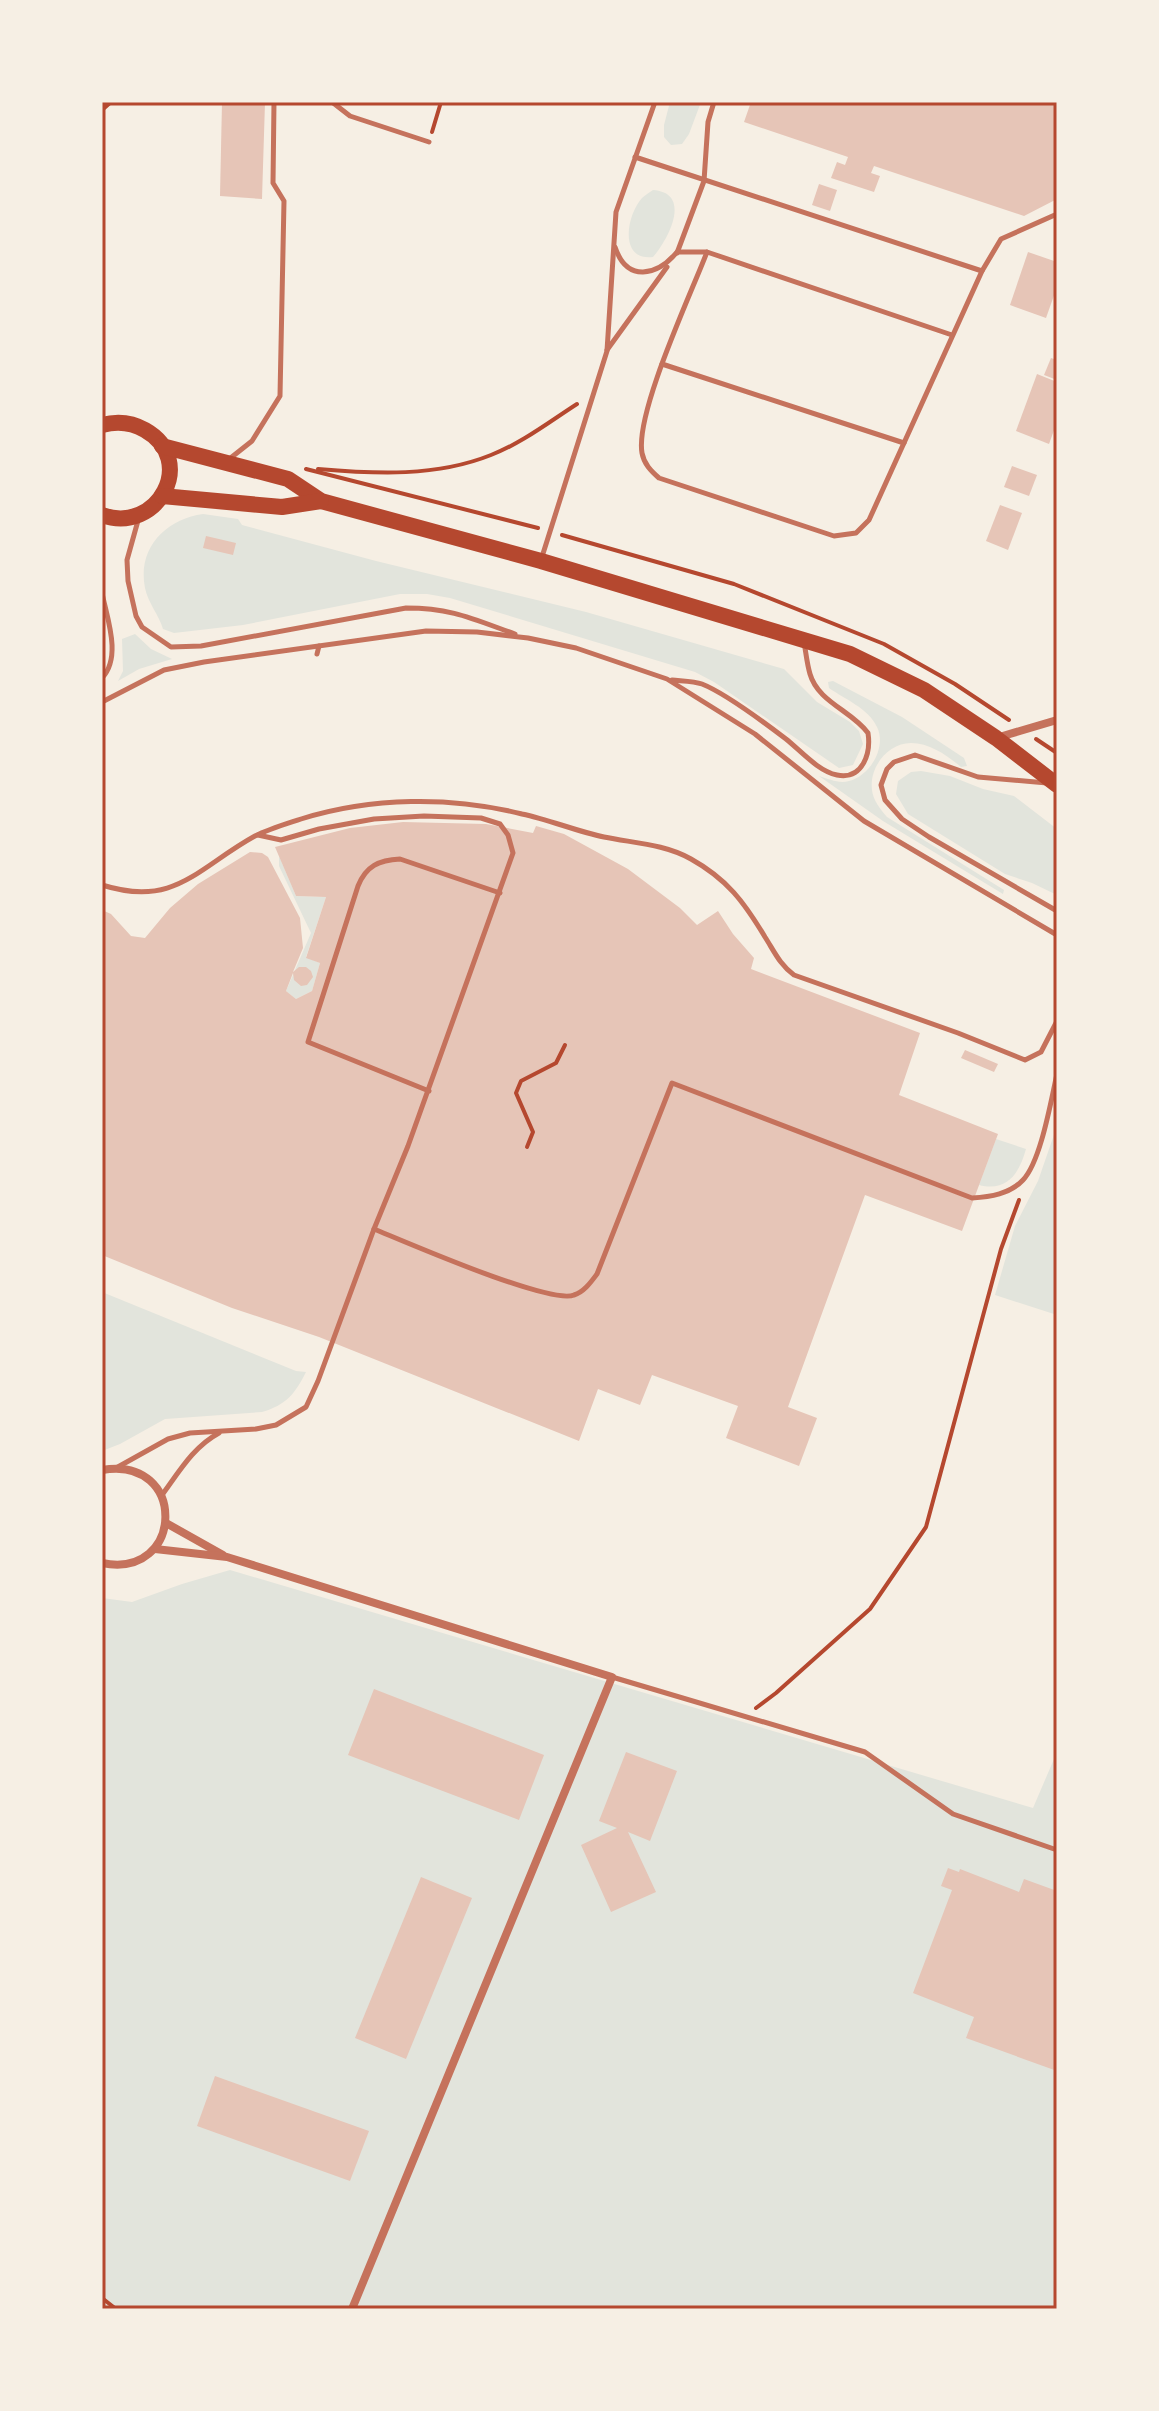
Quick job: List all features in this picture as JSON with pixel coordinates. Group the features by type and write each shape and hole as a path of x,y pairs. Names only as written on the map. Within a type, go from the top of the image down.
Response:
{"main road":[{"path":"103,424 121,422 137,425 151,433 162,446 170,470 162,496 152,508 126,519 103,518"},
{"path":"162,446 288,479 321,501 541,561 803,637 850,654 924,690 996,738 1056,784"},
{"path":"162,496 282,507 321,501"}],"street":[{"path":"996,738 1057,720"},
{"path":"102,1470 130,1469 154,1484 162,1495 166,1523 155,1549 143,1558 115,1566 102,1563"},
{"path":"166,1523 227,1557"},
{"path":"155,1549 227,1557 612,1677 352,2309"}],"lane":[{"path":"224,463 252,441 280,396 284,201 273,183 274,102"},
{"path":"332,102 350,116 429,142"},
{"path":"541,561 607,351 616,212 655,102"},
{"path":"607,351 677,252 704,181 708,122 714,102"},
{"path":"635,157 982,271"},
{"path":"707,252 662,364 644,421 641,452 648,468 659,478 834,536 856,533 869,520 982,271 1001,239 1057,214"},
{"path":"614,235 615,251 624,264 638,272 654,272 666,265 677,252 707,252 952,335"},
{"path":"662,364 904,443"},
{"path":"139,515 127,560 132,602 142,627 171,647 201,646 406,608 437,608 528,638"},
{"path":"102,593 112,657 102,678"},
{"path":"470,618 477,632"},
{"path":"102,702 164,670 426,631 477,632 576,648 667,679 701,684 759,720 823,769 837,775 847,775 863,766 868,756 868,733 854,717 819,691 810,676 803,637"},
{"path":"317,654 319,646"},
{"path":"667,679 755,734 864,821 1057,935"},
{"path":"1056,784 978,777 915,755 894,762 887,769 881,785 891,809 911,825 1057,911"},
{"path":"102,885 125,892 166,890 257,835 318,814 422,801 471,804 520,813 601,836 663,847 694,860 727,883 780,962 794,975 1025,1060 1041,1052 1057,1021"},
{"path":"116,1468 168,1439 190,1433 276,1425 306,1407 429,1091 513,853 508,835 500,824 481,818 374,819 281,840 257,835"},
{"path":"429,1091 308,1042 358,886 370,867 382,861 400,859 500,893"},
{"path":"374,1229 524,1288 558,1298 574,1295 597,1274 672,1083 972,1198 1004,1193 1022,1182 1030,1171 1049,1112 1057,1074"},
{"path":"162,1495 198,1448 220,1432"},
{"path":"612,1677 865,1752 953,1814 1057,1850"}],"path":[{"path":"102,110 111,102"},
{"path":"429,142 441,102"},
{"path":"425,498 300,467 383,474 473,462 521,440 592,394"},
{"path":"527,1147 533,1132 516,1093 521,1081 556,1063 565,1045"},
{"path":"750,1712 776,1693 870,1609 926,1527 1001,1249 1030,1171"},
{"path":"102,2298 116,2309"}],"shaded area":[{"path":"670,102 701,102 682,144 671,145 664,137"},
{"path":"653,190 665,193 672,199 675,208 670,229 653,257 635,252 630,245 629,226 636,206"},
{"path":"203,514 238,519 242,525 586,612 784,669 817,702 850,722 859,731 863,744 853,765 839,768 695,672 450,598 427,594 400,594 243,625 174,633 163,629 149,599 145,588 145,560 150,548 166,529"},
{"path":"135,634 151,649 172,659 139,669 118,681 123,671 122,639"},
{"path":"833,681 902,717 964,758 967,766 961,767 925,745 911,743 895,747 877,765 872,781 873,794 887,817 1004,890 1003,894 883,821 819,776 842,782 857,778 875,760 880,743 873,720 862,709 829,688 828,682"},
{"path":"911,772 950,776 983,789 1014,796 1057,829 1057,895 1005,874 908,814 896,794 898,781"},
{"path":"279,856 296,896 326,897 306,957 320,963 312,991 296,999 286,991 311,933 279,866"},
{"path":"1057,1126 1057,1315 995,1295 1015,1226 1038,1181"},
{"path":"996,1139 1026,1149 1023,1158 1015,1173 1004,1183 997,1186 979,1185"},
{"path":"102,1292 296,1371 306,1372 289,1398 270,1409 165,1419 102,1451"},
{"path":"230,1570 1033,1808 1057,1752 1057,2309 102,2309 102,1598 132,1602"}],"building":[{"path":"222,102 265,102 262,199 220,196"},
{"path":"751,102 1057,102 1057,199 1024,216 874,166 871,173 880,176 874,192 831,178 837,162 845,165 848,157 744,122"},
{"path":"819,184 837,190 830,211 812,205"},
{"path":"1028,252 1057,262 1057,287 1046,318 1010,305"},
{"path":"1051,358 1057,360 1057,380 1044,375"},
{"path":"1037,374 1057,382 1057,422 1049,444 1016,431"},
{"path":"1012,466 1037,475 1029,496 1004,487"},
{"path":"1000,505 1022,513 1008,550 986,541"},
{"path":"206,536 236,543 233,555 203,548"},
{"path":"403,822 486,824 533,833 536,826 564,834 628,869 680,908 697,925 718,911 754,958 751,969 920,1033 899,1095 998,1134 962,1231 865,1195 788,1407 817,1418 799,1466 726,1438 738,1406 652,1375 640,1405 598,1389 579,1441 319,1337 232,1308 102,1255 102,910 111,914 131,936 145,938 170,908 198,884 250,852 262,853 268,857 300,918 303,948 293,972 299,967 306,967 313,977 307,985 301,986 294,980 293,973 286,991 296,999 312,991 320,963 306,958 326,897 296,896 275,847 350,828"},
{"path":"965,1050 998,1064 994,1072 961,1058"},
{"path":"374,1689 544,1755 519,1820 348,1755"},
{"path":"626,1752 677,1771 650,1841 628,1832 656,1892 611,1912 581,1845 617,1828 599,1821"},
{"path":"948,1868 959,1872 960,1869 1019,1892 1024,1879 1057,1891 1057,2071 966,2038 974,2017 913,1993 952,1890 941,1886"},
{"path":"421,1877 472,1898 406,2059 355,2038"},
{"path":"215,2076 369,2131 350,2181 197,2126"}]}
